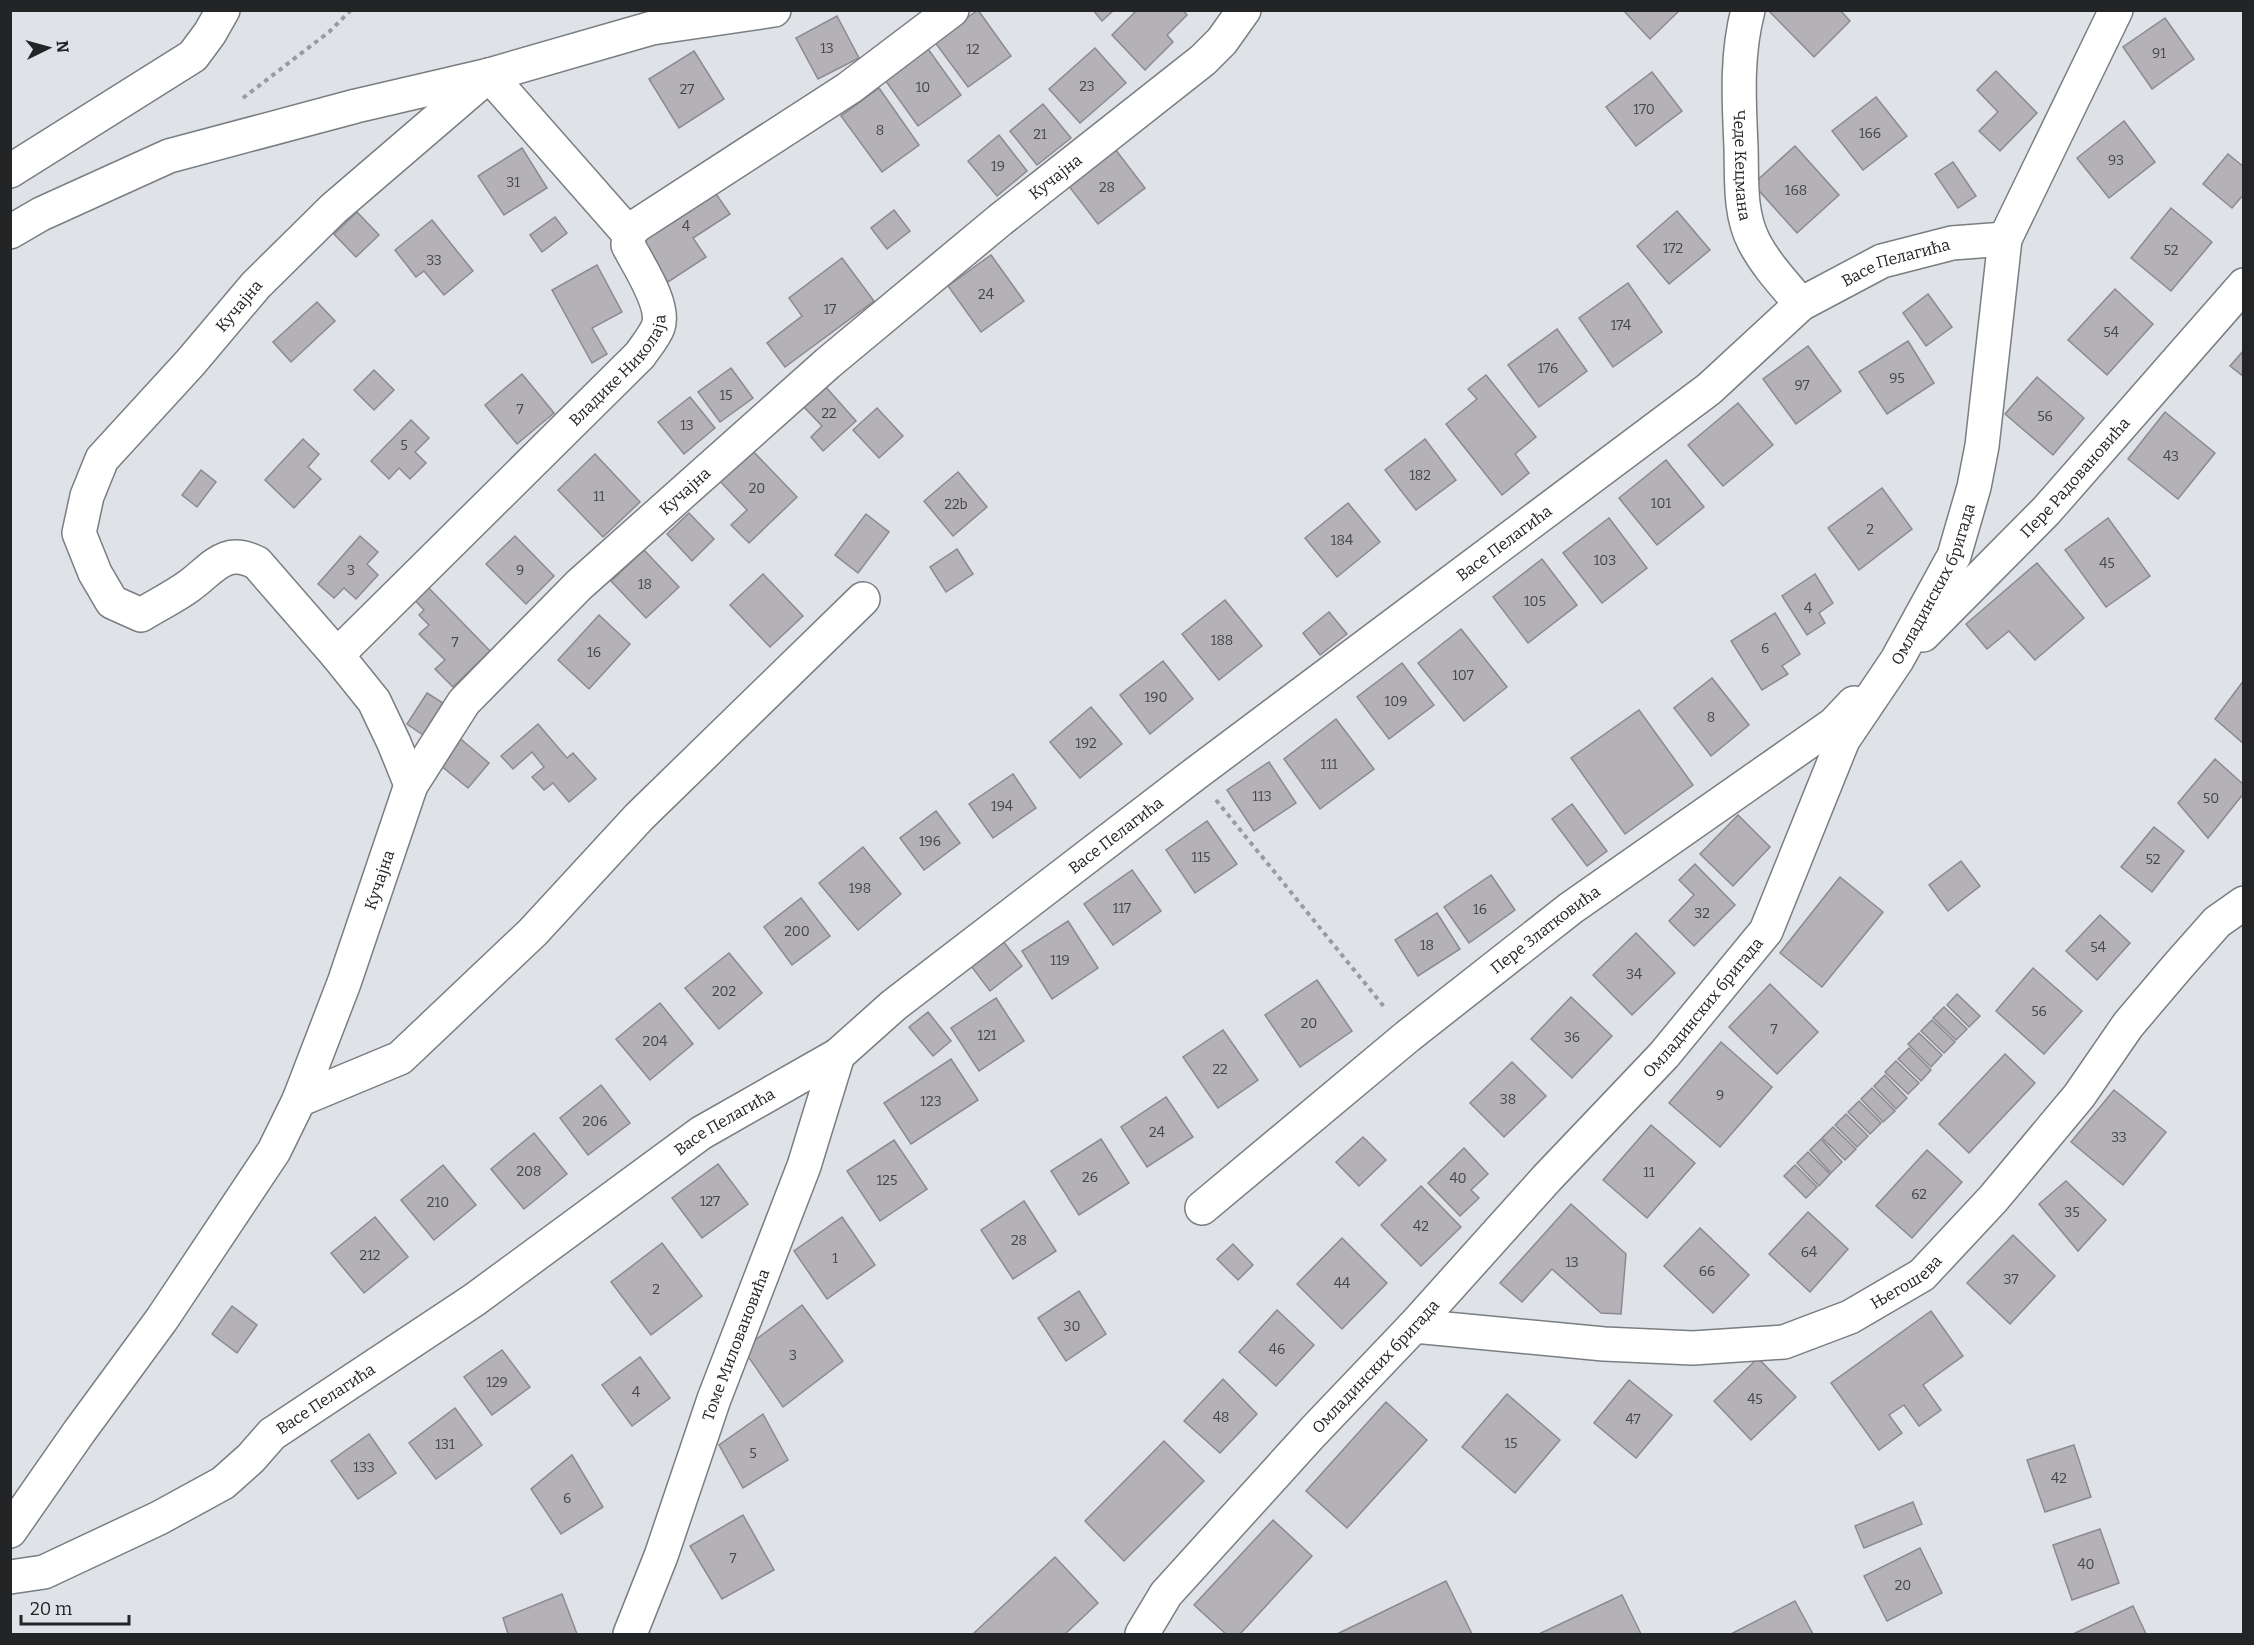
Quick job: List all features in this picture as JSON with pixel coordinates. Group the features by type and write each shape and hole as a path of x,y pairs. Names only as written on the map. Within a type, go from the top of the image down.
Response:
{"street":[{"path":"10,171 193,56 223,10"},
{"name":"Кучајна","path":"337,655 257,563 246,558 232,557 218,561 189,586 141,615 112,602 95,573 79,533 87,496 102,459 190,363 256,285 333,209 489,75 652,28 774,10"},
{"path":"10,232 40,214 169,156 345,108 489,75 628,234 636,226 849,88 952,10"},
{"name":"Кучајна","path":"10,1531 162,1319 274,1151 299,1100 344,983 411,785 464,702 579,585 828,363 1000,220 1203,60 1222,41 1244,10"},
{"name":"Чеде Кецмана","path":"1748,10 1740,54 1738,83 1743,210 1753,240 1767,264 1801,304"},
{"path":"2006,238 2116,10"},
{"name":"Владике Николаја","path":"337,655 640,354 657,329 660,318 659,307 628,245 628,234"},
{"name":"Васе Пелагића","path":"10,1577 44,1572 159,1518 223,1483 251,1458 272,1434 474,1300 700,1133 838,1055 894,1005 1195,774 1709,389 1801,304 1882,261 1952,243 2006,238"},
{"name":"Омладинских бригада","path":"1142,1635 1166,1594 1313,1432 1414,1326 1547,1178 1664,1055 1766,931 1844,740 1897,660 1954,556 1974,487 1982,446 2006,238"},
{"name":"Пере Радовановића","path":"1897,660 2046,512 2244,285"},
{"path":"299,1100 400,1058 532,932 639,817 863,599"},
{"path":"337,655 374,701 411,785"},
{"name":"Пере Златковића","path":"1202,1208 1408,1036 1571,908 1834,724 1897,660"},
{"name":"Његошева","path":"1414,1326 1604,1344 1693,1348 1784,1342 1850,1317 1922,1275 1993,1199 2079,1096 2128,1025 2178,966 2217,922 2244,903"},
{"name":"Томе Миловановића","path":"630,1635 661,1556 714,1399 804,1166 838,1055"}],"path":[{"path":"235,105 329,32 351,10"},
{"path":"1195,774 1408,1036"}],"building":[{"path":"978,10 1011,56 968,87 934,41"},
{"path":"1093,10 1114,10 1102,21"},
{"path":"1137,10 1183,10 1187,15 1167,35 1173,42 1145,70 1112,35"},
{"path":"1623,10 1680,10 1650,39"},
{"path":"1768,10 1840,10 1850,21 1814,57"},
{"path":"837,16 859,58 818,79 796,38"},
{"path":"2165,18 2194,59 2152,89 2123,47"},
{"path":"1095,48 1126,83 1080,123 1049,89"},
{"path":"928,49 961,95 918,126 885,80"},
{"path":"694,51 724,99 679,128 649,79"},
{"path":"1996,71 2037,113 2000,151 1979,131 1998,112 1977,90"},
{"path":"1652,72 1682,111 1636,146 1606,107"},
{"path":"879,88 919,145 882,172 841,116"},
{"path":"1876,97 1907,136 1863,170 1832,131"},
{"path":"1043,104 1071,138 1037,165 1010,131"},
{"path":"2124,121 2155,162 2109,198 2077,158"},
{"path":"999,135 1027,171 997,196 968,161"},
{"path":"1795,146 1839,195 1797,233 1753,184"},
{"path":"522,148 547,188 504,215 478,176"},
{"path":"1115,149 1145,188 1098,224 1068,185"},
{"path":"2228,154 2244,167 2244,194 2232,208 2203,184"},
{"path":"1953,162 1976,196 1958,208 1935,174"},
{"path":"714,191 730,214 693,238 706,257 668,282 640,240"},
{"path":"2171,208 2212,242 2171,291 2131,258"},
{"path":"894,210 910,231 887,249 871,228"},
{"path":"1677,211 1710,250 1669,284 1637,246"},
{"path":"357,212 379,235 356,257 334,234"},
{"path":"555,217 567,233 542,252 530,235"},
{"path":"432,220 473,271 444,295 424,271 416,277 395,250"},
{"path":"991,255 1024,301 981,332 948,286"},
{"path":"842,258 874,301 785,367 767,343 802,316 789,298"},
{"path":"597,265 622,312 592,328 607,354 592,363 552,290"},
{"path":"1628,283 1662,332 1613,367 1579,318"},
{"path":"2115,289 2153,324 2107,375 2068,340"},
{"path":"1928,294 1952,327 1926,346 1903,313"},
{"path":"317,302 335,321 291,362 273,342"},
{"path":"1557,329 1587,371 1539,407 1508,365"},
{"path":"1908,341 1934,383 1887,414 1859,372"},
{"path":"1808,346 1841,391 1796,424 1763,379"},
{"path":"2244,350 2244,377 2230,366"},
{"path":"731,368 753,398 720,422 698,392"},
{"path":"374,370 394,390 374,410 354,390"},
{"path":"522,374 554,413 517,444 485,405"},
{"path":"1486,375 1536,437 1515,454 1529,473 1502,495 1446,424 1477,399 1468,389"},
{"path":"2037,377 2084,418 2053,455 2005,414"},
{"path":"824,385 856,421 823,451 811,437 822,426 802,405"},
{"path":"690,397 715,428 684,454 658,422"},
{"path":"1738,403 1773,445 1723,486 1688,445"},
{"path":"877,408 903,436 879,458 853,430"},
{"path":"2165,412 2215,453 2178,499 2128,459"},
{"path":"411,420 429,438 415,452 426,463 410,479 399,468 389,479 371,461"},
{"path":"303,439 319,454 308,467 321,479 294,508 265,480"},
{"path":"1425,439 1456,480 1416,510 1385,470"},
{"path":"750,448 797,497 749,543 731,525 747,510 718,479"},
{"path":"595,454 640,502 603,537 558,490"},
{"path":"1666,460 1704,507 1657,545 1619,498"},
{"path":"201,470 216,482 197,507 182,495"},
{"path":"958,472 987,507 953,536 924,501"},
{"path":"1882,488 1912,529 1859,570 1828,528"},
{"path":"1348,503 1380,542 1337,577 1305,538"},
{"path":"689,513 714,539 692,561 667,534"},
{"path":"866,514 889,532 858,573 835,555"},
{"path":"1609,518 1647,568 1602,603 1563,553"},
{"path":"2108,518 2150,576 2106,607 2065,550"},
{"path":"360,536 378,552 367,564 378,575 356,599 344,588 334,598 318,584"},
{"path":"515,536 554,576 526,604 486,564"},
{"path":"957,549 973,574 946,592 930,567"},
{"path":"644,550 679,587 646,618 611,581"},
{"path":"1542,559 1577,605 1528,643 1493,597"},
{"path":"2037,563 2084,618 2035,660 2009,631 1987,649 1966,624"},
{"path":"763,574 803,616 770,647 730,605"},
{"path":"1815,574 1833,603 1819,613 1825,623 1807,635 1782,596"},
{"path":"423,582 490,651 453,687 435,669 445,660 419,634 429,625 419,615 424,610 410,595"},
{"path":"1225,600 1262,646 1219,680 1182,634"},
{"path":"1329,612 1347,634 1320,655 1303,633"},
{"path":"1775,613 1800,654 1782,666 1788,674 1762,690 1731,641"},
{"path":"599,615 630,644 589,689 558,660"},
{"path":"1461,629 1507,687 1464,721 1418,663"},
{"path":"1163,661 1193,699 1150,734 1120,695"},
{"path":"1402,663 1434,705 1389,739 1357,697"},
{"path":"1712,678 1749,725 1711,756 1674,708"},
{"path":"2244,680 2244,744 2215,719"},
{"path":"427,693 443,703 423,735 407,724"},
{"path":"1091,707 1122,744 1080,778 1050,742"},
{"path":"1639,710 1693,785 1625,834 1571,758"},
{"path":"1336,719 1374,769 1320,809 1284,759"},
{"path":"538,724 567,758 573,753 596,779 569,802 553,783 544,790 532,777 544,767 532,752 513,769 501,756"},
{"path":"456,735 489,763 468,788 434,760"},
{"path":"2215,759 2244,785 2244,793 2208,838 2178,803"},
{"path":"1269,762 1296,803 1254,831 1227,790"},
{"path":"1013,774 1036,808 993,838 969,804"},
{"path":"1572,804 1607,851 1587,866 1552,819"},
{"path":"936,811 960,843 924,870 900,838"},
{"path":"1738,815 1770,847 1733,886 1700,854"},
{"path":"1207,821 1237,864 1195,893 1166,850"},
{"path":"2154,827 2184,851 2152,892 2121,867"},
{"path":"863,847 901,894 858,930 819,883"},
{"path":"1961,861 1980,886 1948,911 1929,885"},
{"path":"1695,864 1735,905 1694,946 1669,921 1694,895 1679,880"},
{"path":"1132,870 1161,911 1113,945 1084,904"},
{"path":"1491,875 1515,910 1469,943 1444,907"},
{"path":"1840,877 1883,912 1822,987 1780,953"},
{"path":"801,898 830,936 792,965 764,927"},
{"path":"1437,913 1460,949 1418,976 1395,940"},
{"path":"2100,915 2130,943 2097,980 2066,951"},
{"path":"1068,921 1098,968 1052,999 1022,951"},
{"path":"1636,933 1675,973 1632,1015 1593,975"},
{"path":"1003,941 1022,966 990,991 971,966"},
{"path":"729,953 762,993 719,1029 685,988"},
{"path":"2033,968 2082,1011 2044,1054 1996,1011"},
{"path":"1317,980 1352,1031 1300,1067 1265,1015"},
{"path":"1770,984 1818,1032 1777,1074 1729,1027"},
{"path":"1957,994 1980,1016 1969,1027 1947,1005"},
{"path":"1571,997 1612,1036 1572,1078 1531,1039"},
{"path":"996,998 1024,1041 979,1071 951,1028"},
{"path":"660,1003 693,1044 650,1080 616,1039"},
{"path":"1944,1007 1967,1029 1956,1040 1933,1018"},
{"path":"928,1012 951,1041 933,1056 909,1027"},
{"path":"1932,1020 1955,1042 1944,1053 1921,1031"},
{"path":"1223,1030 1258,1080 1218,1108 1183,1057"},
{"path":"1919,1033 1942,1055 1931,1067 1908,1044"},
{"path":"1721,1042 1772,1087 1720,1147 1669,1103"},
{"path":"1909,1048 1931,1070 1921,1081 1898,1059"},
{"path":"2005,1054 2035,1083 1969,1153 1939,1124"},
{"path":"951,1059 978,1100 911,1144 884,1103"},
{"path":"1896,1061 1919,1083 1908,1094 1885,1072"},
{"path":"1512,1062 1546,1096 1504,1137 1470,1103"},
{"path":"1885,1075 1907,1098 1896,1109 1874,1086"},
{"path":"601,1085 630,1123 588,1155 560,1118"},
{"path":"1872,1088 1895,1111 1883,1122 1861,1099"},
{"path":"2114,1090 2166,1132 2123,1185 2071,1142"},
{"path":"1166,1097 1193,1137 1147,1167 1121,1127"},
{"path":"1859,1101 1881,1123 1870,1134 1848,1112"},
{"path":"1846,1114 1868,1136 1857,1147 1835,1125"},
{"path":"1651,1125 1695,1163 1647,1218 1603,1180"},
{"path":"1833,1127 1856,1149 1845,1160 1822,1138"},
{"path":"534,1133 567,1174 524,1209 491,1169"},
{"path":"1363,1137 1386,1160 1359,1186 1336,1162"},
{"path":"1101,1139 1129,1183 1079,1215 1051,1171"},
{"path":"1821,1139 1842,1162 1831,1173 1810,1150"},
{"path":"894,1140 927,1189 880,1221 847,1171"},
{"path":"1464,1148 1488,1174 1471,1190 1479,1198 1460,1216 1428,1183"},
{"path":"1927,1150 1962,1182 1912,1238 1876,1206"},
{"path":"1808,1152 1830,1174 1819,1186 1797,1163"},
{"path":"718,1164 748,1204 702,1238 672,1198"},
{"path":"443,1165 476,1205 434,1240 401,1200"},
{"path":"1795,1165 1817,1187 1806,1198 1784,1176"},
{"path":"2066,1181 2106,1220 2078,1251 2039,1204"},
{"path":"1421,1186 1461,1227 1421,1266 1381,1225"},
{"path":"1024,1201 1056,1251 1013,1279 981,1230"},
{"path":"1571,1204 1626,1254 1621,1314 1601,1313 1552,1269 1522,1302 1500,1283"},
{"path":"1808,1212 1848,1249 1810,1292 1769,1254"},
{"path":"375,1217 408,1257 364,1293 331,1253"},
{"path":"842,1217 875,1265 827,1299 794,1251"},
{"path":"1700,1228 1749,1275 1713,1313 1664,1266"},
{"path":"2013,1235 2055,1276 2010,1324 1967,1283"},
{"path":"1342,1238 1387,1283 1342,1329 1297,1284"},
{"path":"662,1243 702,1296 651,1335 611,1282"},
{"path":"1233,1244 1253,1265 1238,1280 1217,1259"},
{"path":"1079,1291 1106,1334 1066,1361 1038,1318"},
{"path":"802,1305 843,1361 783,1407 743,1349"},
{"path":"232,1306 257,1325 237,1353 212,1334"},
{"path":"1277,1310 1314,1345 1276,1386 1239,1352"},
{"path":"1931,1311 1963,1356 1923,1385 1941,1410 1919,1426 1904,1405 1889,1415 1902,1433 1879,1450 1831,1383"},
{"path":"502,1350 530,1387 492,1415 464,1377"},
{"path":"640,1357 670,1398 632,1426 602,1385"},
{"path":"1758,1358 1796,1397 1751,1440 1714,1401"},
{"path":"1223,1379 1257,1414 1220,1453 1184,1421"},
{"path":"1629,1380 1672,1415 1636,1458 1594,1423"},
{"path":"1507,1394 1560,1440 1515,1493 1462,1447"},
{"path":"1386,1402 1427,1440 1347,1528 1306,1491"},
{"path":"455,1408 482,1445 436,1479 409,1443"},
{"path":"763,1414 788,1460 743,1488 719,1445"},
{"path":"369,1434 396,1473 358,1499 331,1461"},
{"path":"1164,1441 1204,1481 1124,1561 1085,1521"},
{"path":"2074,1445 2091,1497 2045,1512 2027,1460"},
{"path":"572,1455 603,1507 561,1534 531,1489"},
{"path":"1913,1502 1922,1524 1864,1548 1855,1526"},
{"path":"743,1515 774,1570 722,1599 690,1546"},
{"path":"1273,1520 1312,1556 1240,1634 1226,1634 1194,1605"},
{"path":"2100,1529 2119,1583 2072,1600 2053,1545"},
{"path":"1920,1548 1942,1593 1887,1621 1864,1576"},
{"path":"1055,1557 1098,1603 1065,1634 973,1634"},
{"path":"1446,1581 1472,1634 1337,1634"},
{"path":"562,1594 577,1634 508,1634 503,1618"},
{"path":"1622,1595 1641,1634 1539,1634"},
{"path":"1795,1601 1813,1634 1731,1634"},
{"path":"2133,1606 2146,1634 2073,1634"}]}
